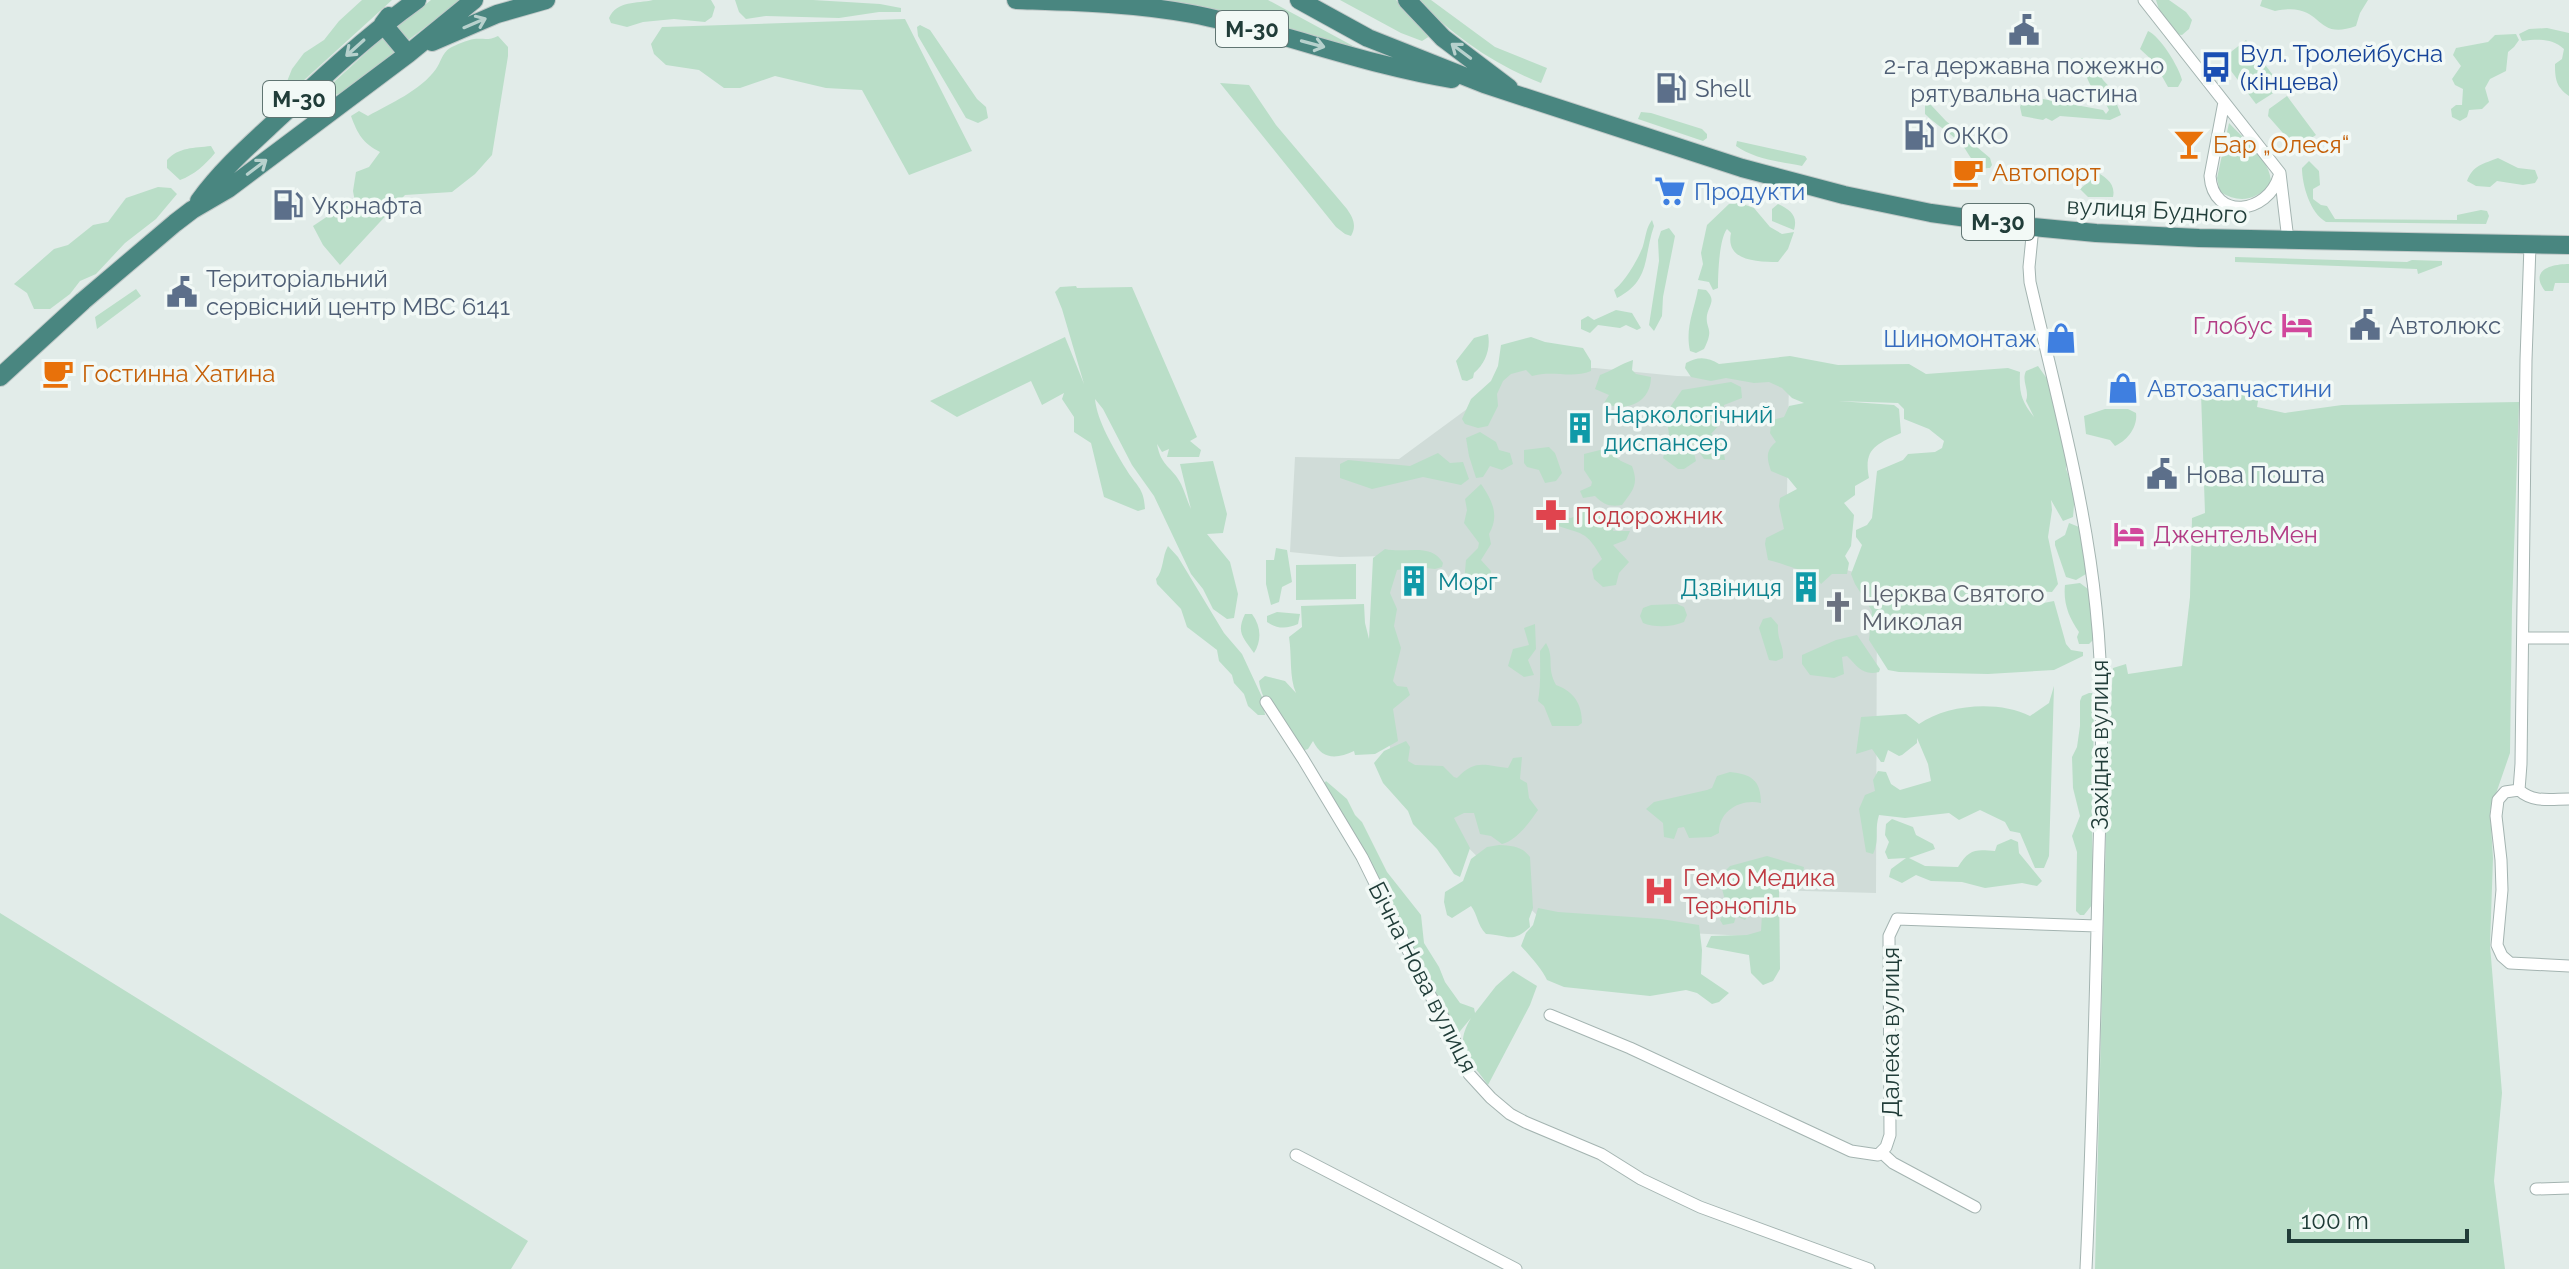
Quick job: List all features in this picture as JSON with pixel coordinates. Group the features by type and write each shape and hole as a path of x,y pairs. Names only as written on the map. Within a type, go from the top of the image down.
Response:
{"highway":[{"path":"403,0 383,24 408,54 474,0"},
{"name":"М-30","path":"192,210 217,176 383,24 417,0"},
{"name":"М-30","path":"0,377 83,301 192,210 228,189 408,54 497,14 546,0"},
{"name":"М-30","path":"1016,0 1124,6 1191,14 1415,73 1484,84"},
{"name":"М-30","path":"1299,0 1368,38 1521,97"},
{"path":"1407,0 1443,38 1521,97"},
{"name":"вулиця Будного","path":"1521,97 1715,160 1808,186 1931,213 2033,227 2191,238 2569,245"}],"street":[{"path":"2144,0 2280,173 2288,240"},
{"path":"2224,102 2210,176 2211,187 2217,197 2229,206 2246,207 2263,201 2276,187 2280,173"},
{"name":"Західна вулиця","path":"2033,227 2030,282 2080,504 2093,573 2099,640 2101,756 2086,1269"},
{"path":"2530,245 2519,790 2537,800 2569,799"},
{"path":"2523,638 2569,638"},
{"name":"Бічна Нова вулиця","path":"1266,702 1362,857 1449,1027 1469,1074 1491,1098 1525,1122 1601,1154 1641,1179 1700,1207 1869,1269"},
{"path":"2519,790 2505,792 2498,800 2496,816 2502,890 2497,945 2510,963 2569,966"},
{"name":"Далека вулиця","path":"1550,1015 1630,1048 1851,1151 1878,1155 1886,1147 1890,1135 1889,936 1897,919 2097,926"},
{"name":"Далека вулиця","path":"1881,1152 1893,1163 1975,1207"},
{"path":"1296,1155 1516,1269"},
{"path":"2536,1189 2569,1188"}],"shaded area":[{"path":"1595,368 1677,376 1789,379 1786,552 1877,579 1876,893 1772,890 1768,937 1548,926 1437,817 1392,758 1382,706 1387,556 1340,557 1290,552 1295,457 1399,459 1482,398 1500,369"}],"green space":[{"path":"362,0 392,0 302,82 291,88 286,84 304,53 324,40"},
{"path":"431,0 461,0 407,41 396,28"},
{"path":"653,0 711,0 715,7 712,17 705,22 674,19 627,27 611,23 609,18 617,8"},
{"path":"735,0 880,4 901,8 901,12 839,18 766,16 746,19 739,12"},
{"path":"1157,0 1268,0 1366,53"},
{"path":"1340,0 1396,0 1430,36 1422,41 1401,33"},
{"path":"1418,0 1431,0 1495,47 1547,68 1541,83 1507,68 1475,48"},
{"path":"2156,0 2169,0 2186,12 2192,20 2189,29 2182,35 2174,34 2161,16"},
{"path":"2262,0 2368,0 2356,26 2332,29 2303,11 2275,11 2260,6"},
{"path":"905,19 972,151 909,175 862,90 826,88 775,76 740,88 724,88 699,70 666,65 654,54 651,44 662,27"},
{"path":"920,25 930,30 977,99 986,107 988,118 978,123 966,118 918,36 917,27"},
{"path":"2547,28 2569,33 2569,96 2559,86 2555,74 2555,64 2562,59 2564,49 2544,40 2522,41 2519,34 2529,29"},
{"path":"2148,31 2163,45 2177,68 2182,80 2178,87 2168,87 2154,62 2140,49"},
{"path":"2516,34 2519,40 2508,52 2506,71 2490,79 2485,88 2489,102 2482,109 2469,110 2467,117 2460,121 2452,117 2451,109 2462,105 2463,89 2455,85 2452,79 2461,66 2453,55 2456,48 2488,42 2495,35"},
{"path":"498,36 508,47 508,56 492,155 475,174 452,192 405,195 340,265 323,245 313,226 343,206 355,202 356,172 369,167 380,152 362,138 351,116 359,111 368,116 414,90 436,69 450,48 471,40"},
{"path":"381,39 387,40 395,51 341,93 335,95 329,91 334,82"},
{"path":"2246,40 2279,83 2278,90 2256,104 2222,59"},
{"path":"2081,58 2093,62 2103,80 2118,96 2116,102 2121,115 2110,120 2060,116 2052,121 2022,116 2020,107 2023,98 2032,97 2103,110 2106,114 2109,110 2079,65"},
{"path":"1220,83 1249,85 1276,125 1347,209 1354,222 1351,236 1336,227"},
{"path":"2287,96 2316,135 2296,148 2268,116 2269,109"},
{"path":"1925,103 1990,158 1990,168 1975,163 1957,140 1925,114"},
{"path":"1641,112 1702,129 1707,138 1703,141 1638,119"},
{"path":"2229,123 2256,151 2270,175 2271,184 2254,197 2234,198 2220,192 2217,178"},
{"path":"1737,141 1805,156 1807,159 1802,166 1768,159 1736,146"},
{"path":"211,146 215,153 185,178 180,180 167,168 167,160 177,153"},
{"path":"2498,158 2518,168 2535,170 2538,178 2535,183 2523,185 2497,181 2490,187 2476,186 2467,181 2475,168"},
{"path":"2309,161 2319,171 2320,185 2313,189 2313,199 2327,206 2335,219 2457,220 2457,215 2481,210 2487,211 2489,216 2486,224 2326,222 2311,205 2305,190 2302,168"},
{"path":"2095,171 2111,184 2113,197 2088,197 2080,189 2087,183 2089,172"},
{"path":"158,187 171,188 177,194 156,219 125,243 96,274 80,281 70,294 50,309 34,309 27,293 14,284 54,249 68,245 93,225 108,222 126,198"},
{"path":"1740,203 1754,208 1770,227 1782,234 1794,232 1788,249 1778,262 1770,262 1744,258 1738,254 1733,249 1731,233 1727,229 1721,249 1718,288 1713,290 1709,282 1698,280 1707,225 1729,204"},
{"path":"1778,204 1792,214 1794,230 1772,221 1772,209"},
{"path":"1652,220 1654,226 1641,276 1636,284 1617,298 1614,290 1638,257"},
{"path":"1669,228 1675,236 1662,316 1654,331 1649,325 1659,261 1658,240 1661,231"},
{"path":"2235,257 2442,261 2442,265 2418,274 2417,269 2235,262"},
{"path":"2569,264 2569,283 2555,283 2553,291 2545,291 2539,278 2541,273 2555,265"},
{"path":"1060,287 1132,287 1197,437 1190,441 1201,450 1199,457 1167,457 1169,449 1162,452 1157,444 1164,462 1178,478 1191,509 1180,464 1213,461 1227,514 1223,533 1207,534 1230,562 1238,594 1234,618 1227,619 1213,609 1191,574 1154,496 1132,465 1095,399 1111,444 1141,491 1145,509 1138,511 1104,497 1091,443 1074,432 1074,417 1062,399 1064,393 1042,405 1031,381 957,417 930,401 1065,337 1084,384 1055,292"},
{"path":"136,289 141,296 97,329 95,317"},
{"path":"1698,289 1706,290 1712,299 1707,315 1709,337 1704,349 1696,353 1690,351 1689,335"},
{"path":"1616,310 1632,313 1641,328 1598,325 1590,333 1581,329 1581,320 1588,316 1594,320"},
{"path":"1488,334 1489,345 1484,361 1473,378 1462,380 1456,361 1474,338"},
{"path":"1531,337 1583,348 1591,361 1591,371 1532,376 1526,370 1511,374 1503,381 1497,394 1498,406 1488,426 1478,428 1465,424 1462,419 1471,399 1491,381 1498,366 1501,345"},
{"path":"1790,356 1838,365 1909,364 1926,374 2008,368 2020,372 2022,396 2034,417 2026,401 2025,375 2026,371 2038,366 2055,390 2069,449 2066,469 2075,493 2073,517 2063,521 2051,500 2048,537 2058,584 2052,592 2031,591 2027,600 2033,605 2054,601 2066,644 2071,650 2083,652 2083,656 2054,670 1988,674 1888,670 1869,640 1872,611 1851,574 1862,545 1856,537 1856,530 1867,525 1872,518 1877,471 1903,460 1908,454 1935,452 1942,448 1944,441 1929,429 1904,419 1904,409 1898,403 1838,401 1894,405 1899,409 1901,433 1874,448 1868,460 1869,478 1855,486 1855,495 1844,503 1854,515 1851,546 1845,556 1849,563 1847,574 1832,574 1821,584 1812,572 1768,560 1766,538 1784,529 1780,498 1797,489 1788,478 1771,471 1768,455 1776,442 1770,433 1772,420 1784,417 1789,406 1804,403 1769,382 1726,378 1711,381 1691,377 1685,368 1686,363 1699,358 1719,364"},
{"path":"1633,360 1632,370 1636,374 1651,377 1647,393 1628,406 1604,403 1609,395 1595,389 1600,375"},
{"path":"1731,382 1741,387 1742,398 1724,405 1722,422 1711,434 1722,441 1725,460 1704,459 1694,444 1686,448 1694,453 1696,461 1684,469 1678,469 1663,458 1669,434 1666,413 1682,390"},
{"path":"2201,393 2259,395 2257,407 2285,413 2342,405 2519,402 2510,753 2490,811 2493,858 2490,945 2502,1093 2494,1181 2505,1269 2095,1269 2108,752 2113,668 2126,664 2128,674 2182,666 2190,597 2192,518 2205,513"},
{"path":"2105,409 2128,409 2136,413 2131,433 2115,446 2110,440 2086,434 2084,416"},
{"path":"1480,432 1496,442 1499,450 1510,453 1513,464 1502,470 1490,466 1483,477 1476,478 1466,438"},
{"path":"1549,447 1555,453 1562,473 1556,481 1545,483 1539,470 1524,463 1524,450"},
{"path":"1606,450 1632,466 1634,487 1622,505 1607,505 1595,496 1583,498 1580,491 1591,486 1592,482 1584,470 1584,454"},
{"path":"1438,453 1450,463 1463,462 1469,479 1461,485 1423,477 1372,489 1340,478 1340,464 1348,460 1410,466"},
{"path":"1481,484 1494,514 1489,534 1491,544 1481,560 1491,571 1491,577 1473,591 1464,583 1466,560 1479,543 1464,523 1467,510 1465,499"},
{"path":"1608,509 1615,517 1613,531 1630,531 1626,540 1613,545 1629,562 1619,573 1616,585 1603,587 1594,579 1592,569 1602,559 1592,542 1582,534 1553,524 1556,516 1571,518 1588,510 1603,514"},
{"path":"2069,523 2079,527 2085,546 2086,574 2076,580 2066,577 2055,545 2055,541 2065,535"},
{"path":"1168,546 1178,557 1224,633 1242,654 1262,697 1265,715 1258,715 1248,706 1232,675 1219,661 1217,650 1187,627 1181,609 1157,584"},
{"path":"1276,548 1287,550 1292,582 1282,587 1279,602 1271,605 1266,584 1266,560 1274,560"},
{"path":"1385,549 1425,551 1443,563 1442,567 1435,569 1416,567 1397,570 1390,593 1397,609 1394,626 1401,648 1393,681 1397,686 1407,687 1410,695 1393,709 1398,741 1375,754 1355,755 1354,751 1325,755 1313,741 1308,749 1302,751 1270,709 1259,681 1265,676 1285,681 1296,693 1289,637 1302,627 1301,606 1364,604 1369,639 1373,558"},
{"path":"1356,564 1356,599 1296,600 1296,565"},
{"path":"2080,583 2088,589 2094,628 2094,639 2089,644 2079,644 2079,632 2065,598 2065,585"},
{"path":"1677,604 1684,607 1687,615 1684,622 1664,626 1643,623 1640,616 1643,608"},
{"path":"1277,612 1300,614 1298,624 1282,628 1267,622 1267,616"},
{"path":"1245,614 1252,614 1259,628 1254,653 1241,630"},
{"path":"1771,617 1778,625 1783,654 1783,658 1776,661 1769,660 1759,628 1763,619"},
{"path":"1535,624 1536,649 1528,660 1534,675 1524,677 1508,666 1513,649 1529,645 1524,628"},
{"path":"1857,635 1879,672 1865,672 1847,656 1842,657 1844,674 1834,678 1810,675 1802,664 1802,655 1836,640"},
{"path":"1546,643 1556,685 1572,694 1578,704 1582,723 1578,726 1552,726 1544,706 1538,701 1540,651"},
{"path":"2054,686 2049,856 2044,868 2035,868 2020,833 2010,831 2005,822 1980,810 1959,820 1949,813 1905,818 1879,815 1875,849 1873,854 1866,852 1859,809 1865,795 1875,791 1873,780 1878,771 1886,772 1891,784 1900,790 1931,781 1928,764 1917,738 1917,743 1902,755 1888,750 1884,762 1872,749 1856,754 1861,717 1906,714 1919,724 1944,712 1973,706 2004,708 2030,716 2049,703"},
{"path":"2089,693 2094,698 2094,897 2092,905 2084,915 2080,915 2076,911 2077,852 2072,836 2080,816 2073,788 2072,757 2080,726 2080,701 2082,696"},
{"path":"1406,741 1410,747 1408,761 1415,765 1443,766 1457,778 1475,766 1508,768 1513,758 1522,757 1520,779 1527,783 1529,798 1538,810 1518,835 1502,844 1491,836 1480,834 1474,813 1464,813 1454,818 1470,848 1460,877 1454,874 1437,849 1413,824 1408,811 1383,783 1374,763 1384,751"},
{"path":"1730,772 1744,774 1757,784 1761,803 1745,803 1732,808 1722,819 1719,833 1711,837 1689,838 1684,827 1678,828 1674,839 1664,837 1663,823 1646,809 1654,802 1712,788 1717,776"},
{"path":"1326,781 1347,799 1387,872 1421,915 1424,943 1460,1003 1474,1008 1475,1013 1496,986 1513,971 1537,986 1488,1085 1463,1046 1471,1018 1456,1036 1398,924 1383,887 1366,865 1323,785"},
{"path":"1892,819 1913,827 1916,835 1933,844 1935,849 1909,858 1925,866 1958,867 1969,854 1977,850 1995,851 1997,845 2011,839 2018,842 2019,853 2042,881 2037,886 2022,883 1985,888 1962,882 1931,881 1916,875 1902,883 1889,877 1891,869 1906,858 1888,859 1885,852 1889,842 1885,835 1886,824"},
{"path":"1499,845 1520,849 1530,857 1533,908 1530,927 1514,937 1486,934 1471,906 1452,918 1447,915 1444,902 1445,892 1463,881 1471,859 1487,847"},
{"path":"1767,856 1804,867 1802,878 1779,888 1780,969 1773,981 1763,985 1751,973 1749,955 1706,947 1711,936 1747,935 1761,931 1763,897 1745,920 1736,916 1734,923 1723,925 1720,920 1727,908 1719,877 1730,866"},
{"path":"1538,908 1699,925 1701,974 1729,993 1712,1004 1697,993 1686,990 1650,996 1564,987 1547,980 1521,946"},
{"path":"0,913 528,1241 511,1269 0,1269"}],"place":[{"name":"2-га державна пожежно рятувальна частина","path":"2024,30"},
{"name":"Вул. Тролейбусна (кінцева)","path":"2216,67"},
{"name":"Shell","path":"1671,88"},
{"name":"ОККО","path":"1919,135"},
{"name":"Бар „Олеся“","path":"2189,144"},
{"name":"Автопорт","path":"1968,172"},
{"name":"Продукти","path":"1670,191"},
{"name":"Укрнафта","path":"288,205"},
{"name":"Територіальний сервісний центр МВС 6141","path":"182,292"},
{"name":"Глобус","path":"2297,325"},
{"name":"Автолюкс","path":"2365,325"},
{"name":"Шиномонтаж","path":"2061,338"},
{"name":"Гостинна Хатина","path":"58,373"},
{"name":"Автозапчастини","path":"2123,388"},
{"name":"Наркологічний диспансер","path":"1580,428"},
{"name":"Нова Пошта","path":"2162,474"},
{"name":"Подорожник","path":"1551,515"},
{"name":"ДжентельМен","path":"2129,534"},
{"name":"Морг","path":"1414,581"},
{"name":"Дзвіниця","path":"1806,587"},
{"name":"Церква Святого Миколая","path":"1838,607"},
{"name":"Гемо Медика Тернопіль","path":"1659,891"}]}
